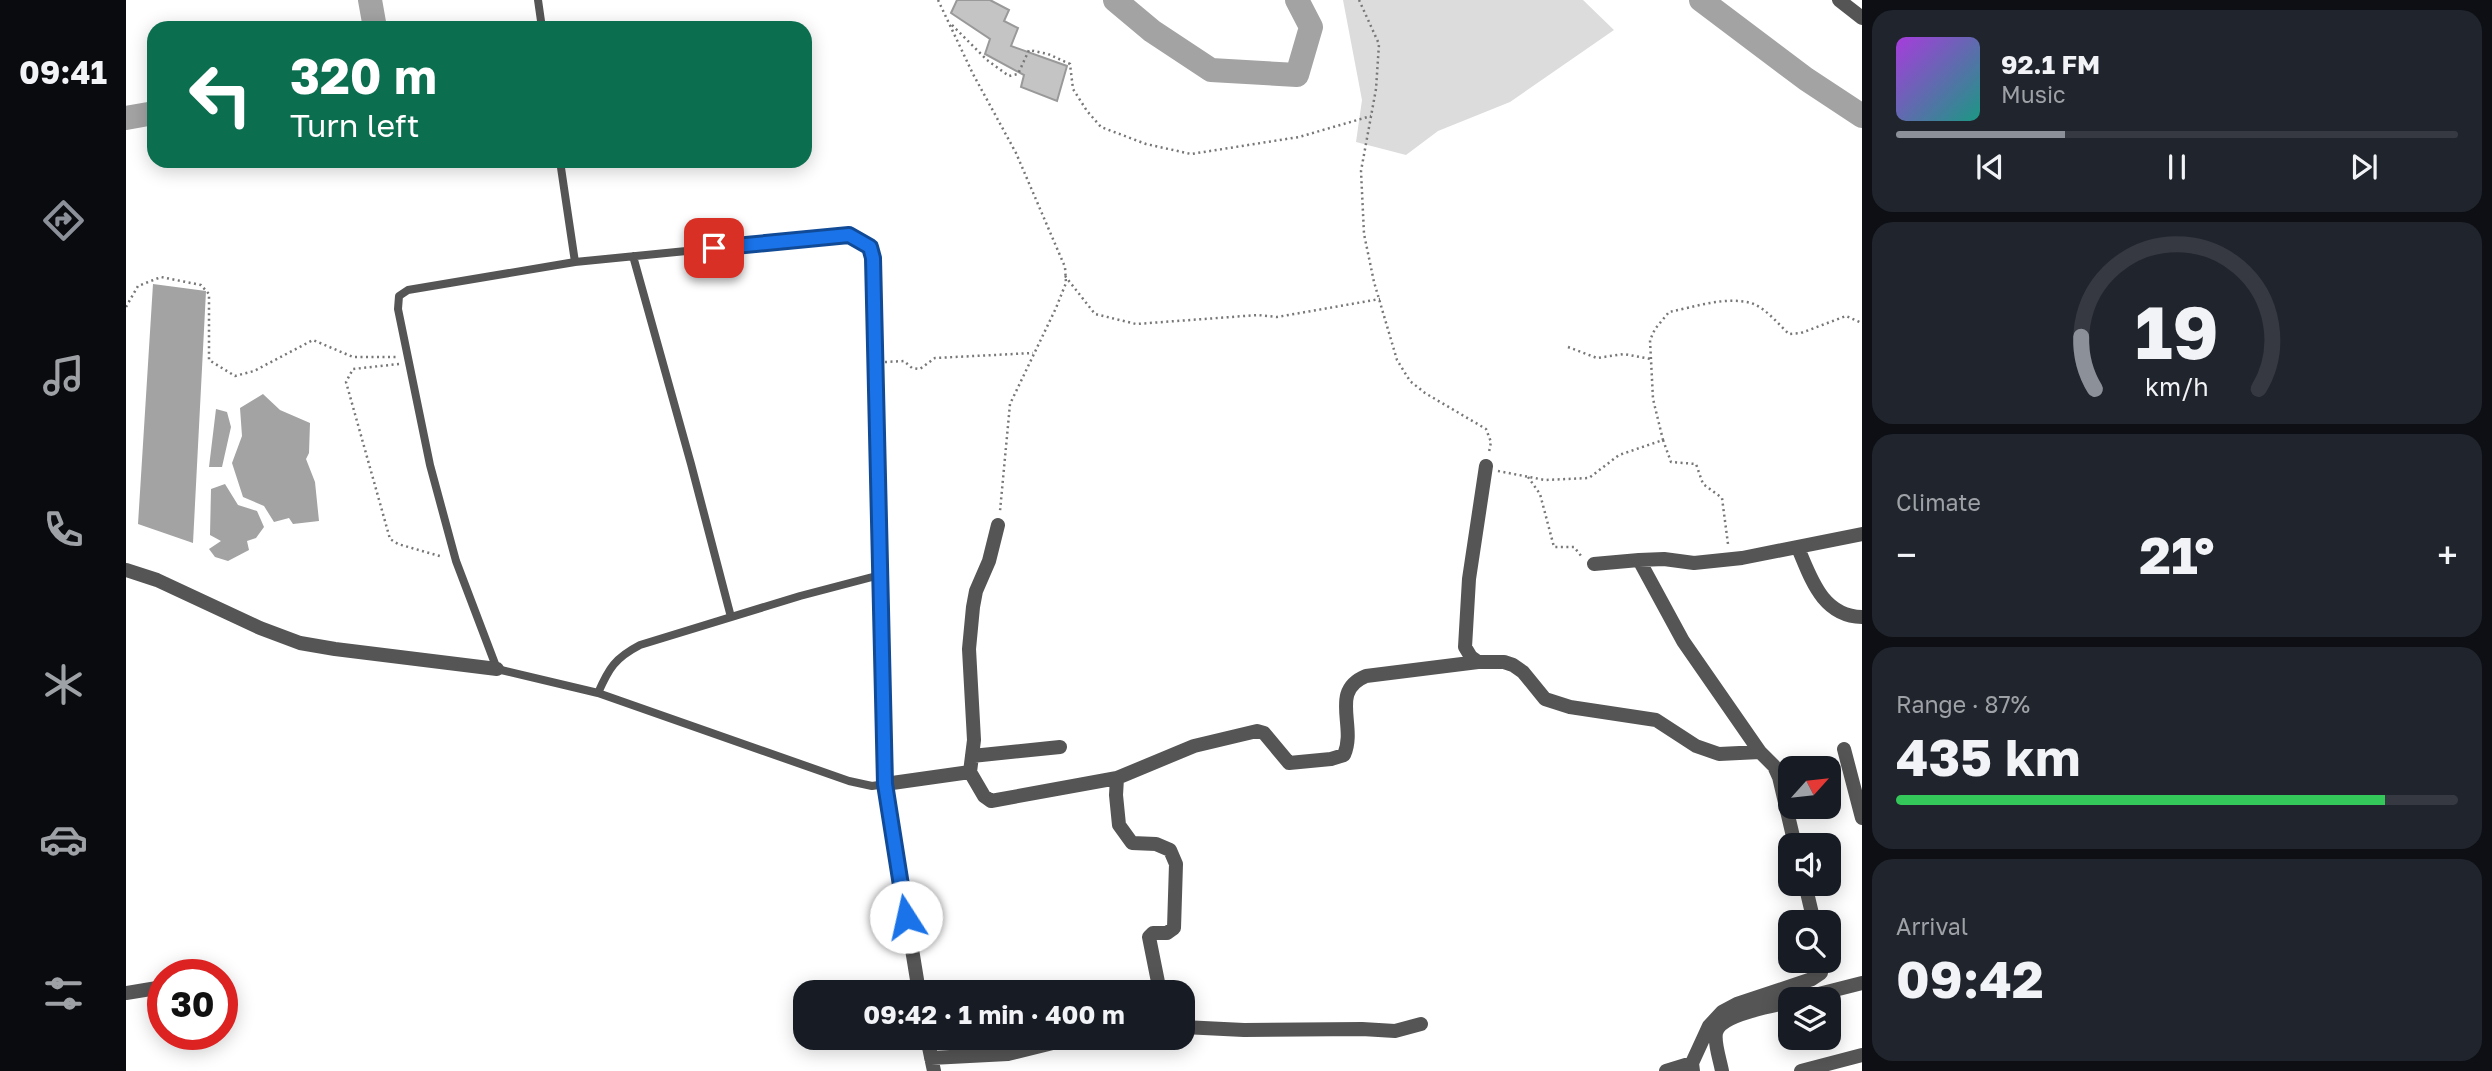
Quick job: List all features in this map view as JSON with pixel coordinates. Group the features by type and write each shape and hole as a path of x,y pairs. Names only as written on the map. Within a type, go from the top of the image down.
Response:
{"street":[{"path":"1839,0 1862,18"},
{"path":"1478,662 1465,647 1469,579 1486,466"},
{"path":"998,525 989,561 976,591 969,649 974,740 970,772 984,796 991,801 1117,778 1194,746 1257,731 1264,733 1289,763 1331,759 1345,754 1348,746 1346,692 1354,681 1366,676 1478,662 1504,662 1513,665 1523,672 1545,699 1570,707 1656,720 1696,746 1719,754 1760,752"},
{"path":"1594,564 1639,559 1694,562 1730,559 1862,534"},
{"path":"1798,548 1818,593 1833,609 1862,617"},
{"path":"1639,559 1683,641 1760,752 1774,766 1779,776 1792,833"},
{"path":"126,569 300,643 497,669"},
{"path":"972,756 1060,747"},
{"path":"1844,749 1862,818"},
{"path":"917,980 885,784 970,772"},
{"path":"1117,778 1119,825 1125,834 1132,843 1156,844 1170,850 1176,864 1174,928 1167,933 1153,933 1149,937 1158,980"},
{"path":"1666,1071 1693,1067 1709,1026 1722,1012 1737,1004 1812,979 1821,973"},
{"path":"1841,988 1862,983"},
{"path":"126,993 147,990"},
{"path":"1722,1071 1715,1034 1720,1024 1733,1016 1778,1005"},
{"path":"1195,1028 1395,1031 1421,1024"},
{"path":"933,1065 1027,1050"},
{"path":"1801,1071 1862,1055"}],"lane":[{"path":"538,0 541,21"},
{"path":"562,168 575,262"},
{"path":"849,235 870,247 873,258 876,363 885,784 872,786 849,781 598,693 497,669 456,561 430,466 407,360 398,309 399,296 408,290 575,262 849,235"},
{"path":"633,256 731,617"},
{"path":"598,693 620,655 640,645 800,596 880,575"}],"path":[{"path":"938,0 973,74 1016,153 1063,258 1066,283 1010,404 998,525"},
{"path":"1359,0 1379,44 1371,116 1361,172 1364,234 1397,360 1410,381 1425,393 1486,429 1491,442 1486,466 1501,473 1545,480 1589,478 1619,455 1663,440"},
{"path":"949,24 987,60 1009,76 1018,74 1029,50 1048,54 1070,64 1073,89 1101,127 1146,144 1191,154 1299,137 1371,116"},
{"path":"1065,276 1095,314 1136,324 1258,315 1277,317 1380,299"},
{"path":"126,307 138,286 161,277 201,285 209,294 209,360 235,376 254,371 313,340 353,356 407,360"},
{"path":"1730,559 1722,498 1703,484 1696,464 1671,462 1663,440 1653,399 1650,340 1655,329 1669,312 1730,301 1751,303 1790,334 1801,333 1846,316 1862,323"},
{"path":"1568,347 1597,358 1624,354 1651,359"},
{"path":"876,363 904,361 912,368 920,369 935,358 1033,353"},
{"path":"407,360 353,369 346,382 390,539 398,544 456,561"},
{"path":"1528,477 1540,494 1554,547 1574,547 1584,560 1594,564"}],"shaded area":[{"path":"1343,0 1583,0 1614,30 1510,102 1438,131 1406,155 1356,142 1362,100"},
{"path":"153,284 206,291 193,543 138,524"},
{"path":"263,394 280,410 310,423 309,453 306,459 315,482 319,521 293,524 289,518 274,522 264,506 243,497 232,463 242,436 240,408"},
{"path":"216,409 227,412 231,427 222,467 209,467"},
{"path":"225,484 238,505 257,511 264,527 256,538 247,541 249,550 228,561 215,557 209,549 221,541 210,535 211,489"}],"building":[{"path":"957,0 990,0 1009,10 1004,21 1018,28 1011,46 1067,66 1057,101 1021,87 1024,75 985,54 990,39 951,13"}],"waterway":[{"path":"370,0 374,21"},
{"path":"1115,0 1152,31 1211,70 1297,75 1311,27 1297,0"},
{"path":"1701,0 1806,79 1862,116"},
{"path":"126,118 147,114"}],"route":[{"path":"714,248 849,235 870,247 873,258 885,784 906,917"}]}
